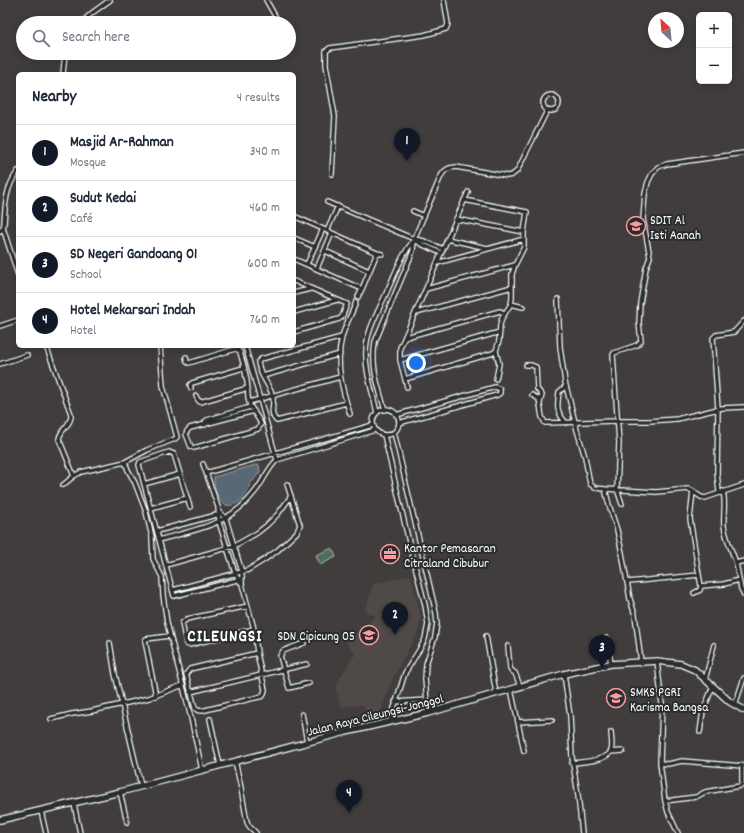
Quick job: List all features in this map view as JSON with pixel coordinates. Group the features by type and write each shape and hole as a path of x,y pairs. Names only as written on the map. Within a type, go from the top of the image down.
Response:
{"main road":[{"name":"Jalan Raya Cileungsi-Jonggol","path":"0,820 74,804 307,742 428,713 564,674 611,664 658,661 681,664 695,670 735,705 744,710"}],"street":[{"path":"89,16 110,0"},
{"path":"266,0 274,16"},
{"path":"332,174 335,116 326,65 326,51 330,48 424,35 443,30 448,27 444,0"},
{"path":"63,72 64,60"},
{"path":"555,95 560,102 559,106 557,110 552,112 547,111 544,108 544,99 546,96 555,95"},
{"path":"377,413 367,366 367,340 378,312 407,249 414,239 441,176 444,171 449,168 456,167 507,176 512,175 517,171 547,111"},
{"path":"622,504 617,489 619,443 613,354 637,345 642,341 639,323 640,303 646,268 650,257 643,220 645,194 648,182 655,170 667,164 744,153"},
{"path":"16,174 10,184 8,191 1,230 16,270"},
{"path":"407,387 400,360 400,348 468,192"},
{"path":"464,200 527,212 524,232 524,247 512,274 513,293 511,304 504,313 500,325 499,341 496,351 499,364 496,379"},
{"path":"327,202 414,239 424,240 442,251"},
{"path":"328,231 338,206"},
{"path":"413,211 424,216"},
{"path":"296,217 382,254"},
{"path":"456,219 524,232"},
{"path":"307,264 323,229"},
{"path":"317,268 332,233"},
{"path":"296,239 315,247"},
{"path":"384,410 373,366 375,342 413,251 414,239"},
{"path":"447,239 489,248"},
{"path":"437,262 524,239"},
{"path":"325,251 369,271"},
{"path":"358,297 377,253"},
{"path":"296,260 362,288"},
{"path":"426,289 515,265"},
{"path":"296,282 346,304 342,317 339,319 296,331"},
{"path":"416,313 512,287"},
{"path":"296,293 311,289"},
{"path":"558,299 560,347 566,386 585,457 590,484 596,488 656,492 683,489 693,491 703,498 744,485"},
{"path":"296,311 337,300"},
{"path":"350,414 340,377 340,354 342,338 356,302"},
{"path":"511,304 523,307"},
{"path":"406,337 500,311 504,313"},
{"path":"0,326 16,321"},
{"path":"744,321 734,332 716,335 713,338 718,409 717,473 725,504 724,526 736,563 741,590 744,595"},
{"path":"400,360 500,332"},
{"path":"342,338 260,359 258,365 272,395 272,414 277,421 346,403"},
{"path":"47,348 72,418 70,423 60,435 59,439 74,476"},
{"path":"63,485 81,472 125,462 147,450 177,437 163,386 160,348"},
{"path":"246,348 277,460"},
{"path":"186,357 188,363 234,349 238,350 240,352 246,376 250,407 254,411 258,417 261,424 258,429 194,448 191,447 186,434 190,428 254,411"},
{"path":"405,379 493,354 496,351"},
{"path":"263,376 340,354"},
{"path":"0,364 27,355"},
{"path":"526,365 530,364 536,367 537,389 542,395 540,403"},
{"path":"190,388 192,383 243,368"},
{"path":"249,402 340,377"},
{"path":"566,386 559,392 558,410 560,416 566,423"},
{"path":"396,415 495,387 498,387 500,391 497,395 399,423"},
{"path":"196,396 200,402 248,388"},
{"path":"532,395 537,397 540,403 542,417 545,423 677,419 718,409 744,407"},
{"path":"204,425 207,420 250,407"},
{"path":"384,410 391,410 396,415 399,423 398,428 390,435 379,433 375,430 373,425 374,418 377,413 384,410"},
{"path":"206,473 373,425"},
{"path":"159,540 219,522 226,518 254,494 277,460 375,430"},
{"path":"353,431 355,436"},
{"path":"394,432 436,613 437,623 435,637 426,664 425,679 428,713"},
{"path":"384,435 428,617 427,630 421,647 405,673 390,721"},
{"path":"190,507 174,454 169,452 140,462 139,465 175,596 240,580"},
{"path":"125,462 146,512 152,537 153,559 162,577 169,636 183,685 202,770"},
{"path":"203,464 220,513 219,522 235,573 242,584 254,629 258,653 261,675 265,690 263,696 201,711 195,708 186,674 190,669 258,653"},
{"path":"144,484 180,474"},
{"path":"173,590 248,570 278,550 297,532 300,525 287,484"},
{"path":"605,489 617,530 635,615 641,662"},
{"path":"693,491 690,519 701,586 700,590 694,593"},
{"path":"166,565 234,546 267,526 291,496"},
{"path":"151,508 187,498"},
{"path":"220,513 226,518 242,572 240,580"},
{"path":"157,531 220,513"},
{"path":"406,529 416,527"},
{"path":"415,564 424,561"},
{"path":"736,563 744,561"},
{"path":"628,582 699,575"},
{"path":"701,586 724,584 739,580"},
{"path":"248,606 187,619 182,623 184,640 186,644 189,645 254,629"},
{"path":"156,696 145,641 146,639 169,636"},
{"path":"486,636 496,693"},
{"path":"607,638 611,664"},
{"path":"304,642 281,652 280,656 289,688 309,683"},
{"path":"110,643 141,786"},
{"path":"508,646 510,668 516,673 520,686"},
{"path":"706,680 714,646"},
{"path":"658,661 662,704 660,763 665,801 668,812 678,833"},
{"path":"190,692 307,664"},
{"path":"564,674 570,716 572,763 578,795 582,833"},
{"path":"735,705 744,678"},
{"path":"51,719 73,714 92,712 156,696 183,685"},
{"path":"700,732 703,711 713,686"},
{"path":"511,689 524,751"},
{"path":"395,702 427,700"},
{"path":"302,714 307,742"},
{"path":"210,719 220,766"},
{"path":"518,722 552,720"},
{"path":"610,752 611,732"},
{"path":"572,763 599,759 610,752 624,751"},
{"path":"235,761 247,822 256,833"},
{"path":"660,763 668,764 682,761 743,766 742,784 740,786 705,792 696,797 665,801"},
{"path":"120,792 127,822"},
{"path":"74,804 80,833"},
{"path":"41,811 46,833"}],"shaded area":[{"path":"411,575 421,617 419,630 393,678 381,711 368,721 363,705 341,707 336,689 338,681 355,654 346,642 376,616 365,612 373,584"}],"green space":[{"path":"332,548 336,557 320,565 316,555"}],"water":[{"path":"259,465 260,471 250,484 246,495 240,501 232,505 225,505 222,503 216,491 214,477"}],"place":[{"name":"Masjid Ar-Rahman","path":"407,161"},
{"name":"SDIT Al Isti Aanah","path":"636,226"},
{"name":"Kantor Pemasaran Citraland Cibubur","path":"390,554"},
{"name":"SDN Cipicung 05","path":"369,635"},
{"name":"Sudut Kedai","path":"395,635"},
{"name":"SD Negeri Gandoang 01","path":"602,668"},
{"name":"SMKS PGRI Karisma Bangsa","path":"616,698"},
{"name":"Hotel Mekarsari Indah","path":"349,813"}],"district":[{"name":"CILEUNGSI","path":"225,635"}]}
